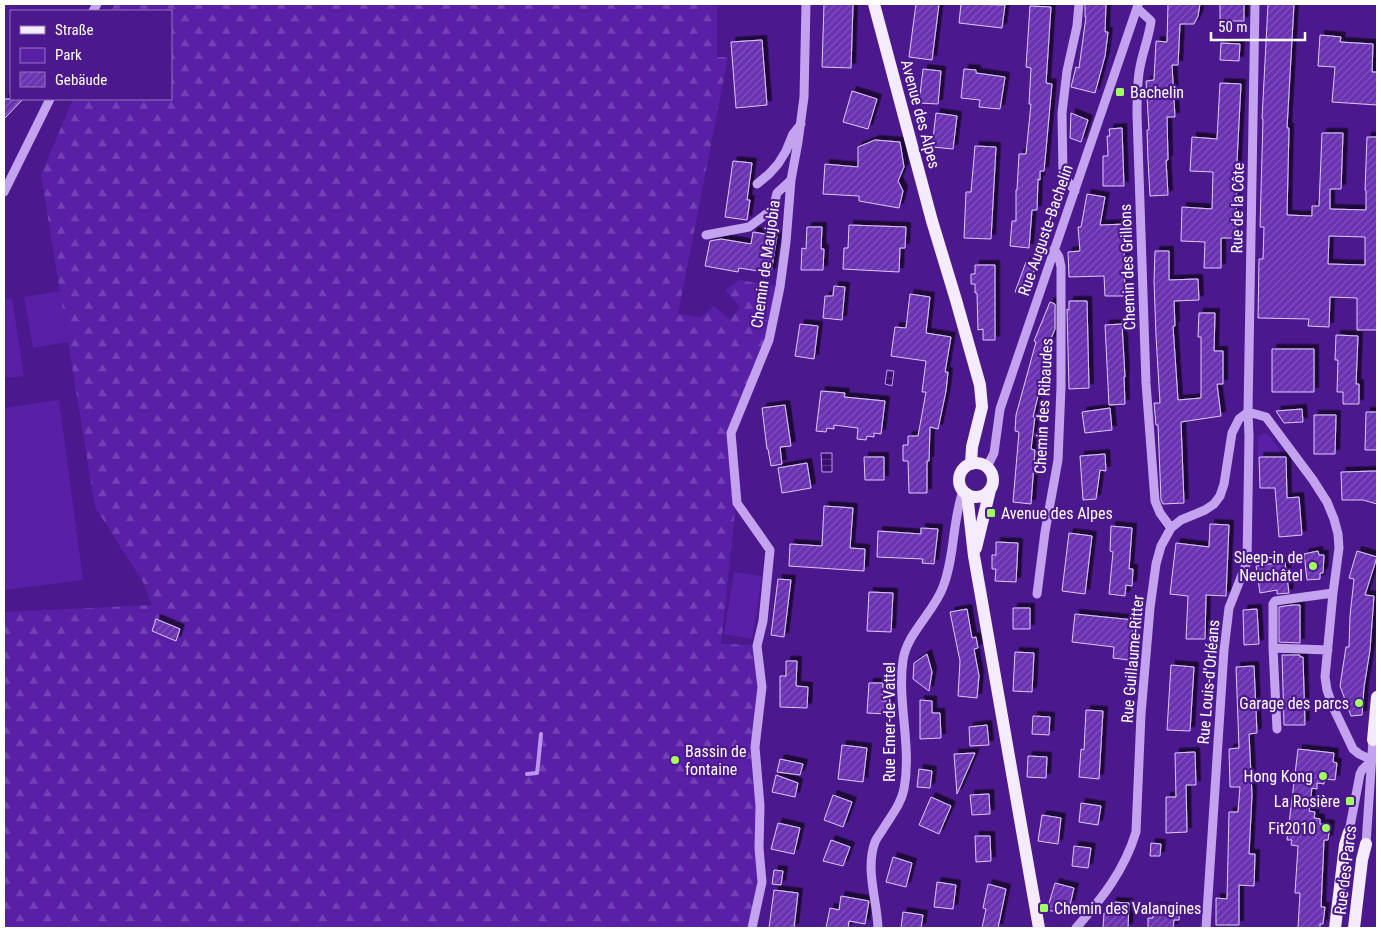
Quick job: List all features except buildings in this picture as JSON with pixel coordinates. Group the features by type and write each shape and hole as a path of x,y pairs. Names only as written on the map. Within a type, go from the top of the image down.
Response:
{"main road":[{"name":"Avenue des Alpes","path":"874,4 932,220 980,385 982,407 972,447 971,464"},
{"path":"974,556 993,481 993,476 987,467 982,464 966,466 960,475 959,481 965,493 974,556 1039,928"},
{"path":"965,493 972,497 982,496 990,490"},
{"name":"Rue des Parcs","path":"1373,740 1377,697"},
{"path":"1335,928 1345,845 1349,832"},
{"name":"Rue des Parcs","path":"1354,928 1362,860 1366,844"}],"street":[{"name":"Chemin de Maujobia","path":"752,928 762,882 759,848 760,806 755,747 762,687 757,646 763,621 770,550 737,503 731,433 769,340 780,287 791,180 804,98 806,4"},
{"path":"1074,191 1063,175 1062,112 1079,4"},
{"name":"Rue de la Côte","path":"1248,412 1255,4"},
{"name":"Rue Auguste-Bachelin","path":"987,467 994,452 1000,409 1138,6"},
{"name":"Chemin des Grillons","path":"1138,6 1151,21 1150,34 1140,67 1137,114 1148,421 1155,501 1160,513 1171,528"},
{"path":"4,192 50,100"},
{"path":"757,184 778,164 793,134 801,123"},
{"path":"706,235 749,226 773,209 777,193 791,180"},
{"name":"Chemin des Ribaudes","path":"1037,594 1044,532 1058,460 1061,387 1061,267 1054,248"},
{"path":"1171,528 1181,520 1205,510 1214,504 1220,496 1224,484 1232,433 1238,419 1248,412 1266,417 1327,502 1334,518 1339,548 1328,650 1326,677 1328,690 1333,707 1353,749 1372,760 1360,774 1349,832"},
{"name":"Rue Louis-d'Orléans","path":"1206,928 1224,650 1230,608 1247,562 1248,412"},
{"name":"Rue Emer-de-Vattel","path":"878,928 872,857 876,841 897,808 904,790 906,766 902,674 904,658 909,643 943,589 951,563 958,504 965,493"},
{"name":"Rue Guillaume-Ritter","path":"1076,928 1097,904 1121,869 1136,832 1141,714 1150,608 1156,564 1161,546 1171,528"},
{"path":"1277,729 1272,608 1275,601 1333,593"},
{"path":"1273,648 1328,650"},
{"name":"Rue des Parcs","path":"1366,844 1373,740"},
{"path":"1349,832 1356,826 1368,825"}],"green space":[{"path":"115,4 717,4 717,57 728,57 678,314 701,317 714,306 730,320 740,307 725,290 740,280 778,287 767,340 729,433 736,503 721,644 755,645 761,687 753,746 759,797 757,878 749,928 4,928 4,612 152,605 143,582 95,507 41,175 73,100 172,100 172,10 112,10"},
{"path":"60,291 68,342 33,348 24,297"},
{"path":"12,298 24,376 4,378 4,299"},
{"path":"59,400 83,580 4,590 4,408"},
{"path":"1265,433 1270,436 1283,455 1258,456 1258,436"},
{"path":"734,572 762,576 752,639 724,634"}],"shaded area":[{"path":"887,370 894,371 892,386 885,384"},
{"path":"821,453 832,453 832,472 822,472"}],"waterway":[{"path":"527,774 537,773 541,734"}],"place":[{"name":"Bachelin","path":"1120,92"},
{"name":"Avenue des Alpes","path":"991,513"},
{"name":"Sleep-in de Neuchâtel","path":"1313,566"},
{"name":"Garage des parcs","path":"1359,703"},
{"name":"Bassin de fontaine","path":"675,760"},
{"name":"Hong Kong","path":"1323,776"},
{"name":"La Rosière","path":"1350,801"},
{"name":"Fit2010","path":"1326,828"},
{"name":"Chemin des Valangines","path":"1044,908"}]}
